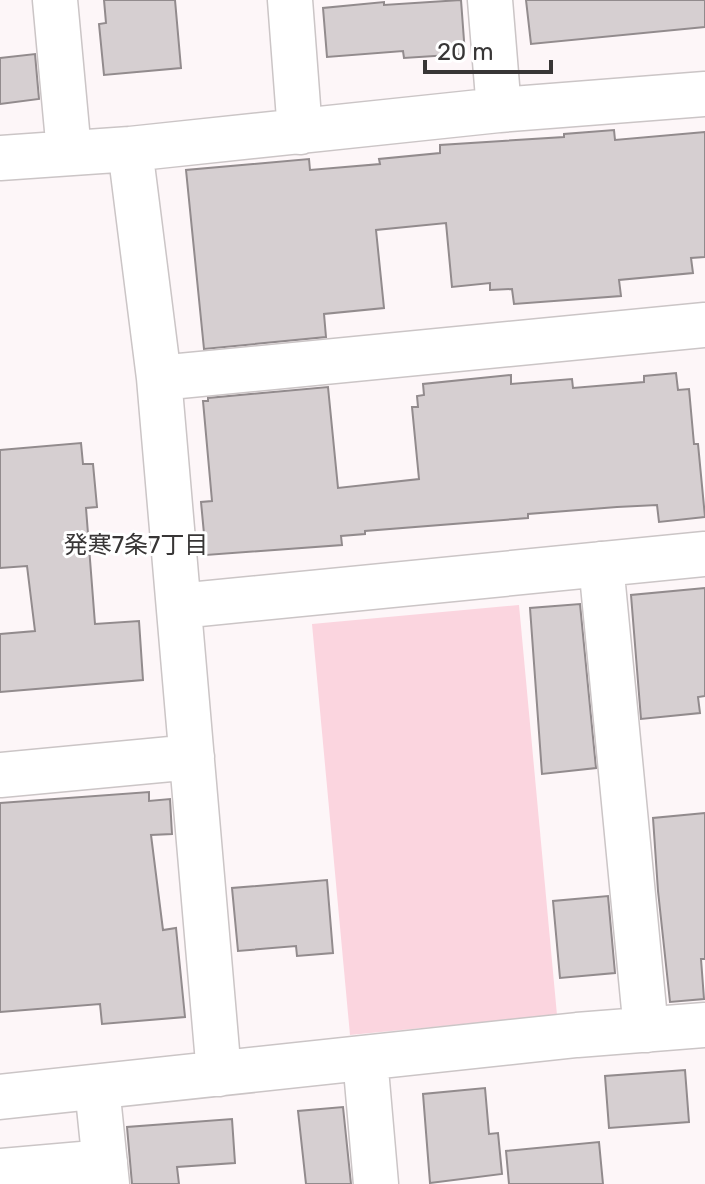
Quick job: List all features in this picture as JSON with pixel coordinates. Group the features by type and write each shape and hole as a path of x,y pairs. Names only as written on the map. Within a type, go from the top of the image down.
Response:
{"street":[{"path":"55,0 69,152"},
{"path":"290,0 300,132"},
{"path":"490,0 499,110"},
{"path":"0,158 130,149 499,110 705,94"},
{"path":"130,149 159,378 219,1074"},
{"path":"159,378 705,325"},
{"path":"179,606 705,554"},
{"path":"601,564 646,1030"},
{"path":"0,775 192,757"},
{"path":"0,1097 705,1025"},
{"path":"365,1058 376,1184"},
{"path":"0,1171 88,1174 97,1087"}],"shaded area":[{"path":"519,605 557,1015 350,1035 312,624"}],"building":[{"path":"104,0 175,0 181,68 104,75 99,24 106,23"},
{"path":"461,0 465,54 404,58 403,51 327,57 323,8 384,2 384,5"},
{"path":"526,0 705,0 705,27 531,44"},
{"path":"35,54 39,99 0,104 0,58"},
{"path":"614,130 615,140 705,132 705,257 691,258 693,273 619,280 621,296 514,304 512,289 490,290 490,283 452,287 446,223 376,230 384,308 324,314 326,337 204,349 186,170 309,159 310,170 380,164 379,159 440,153 440,145 564,137 564,134"},
{"path":"676,373 678,390 689,389 705,517 659,522 657,505 617,507 528,514 528,518 365,531 365,534 341,536 342,545 206,555 201,502 212,501 203,401 208,401 208,398 328,387 338,488 419,479 412,407 418,407 417,396 424,395 423,384 511,375 511,384 572,379 573,388 644,382 644,376"},
{"path":"81,443 83,464 93,464 97,507 86,508 95,624 139,621 143,680 0,692 0,634 35,631 27,566 0,568 0,450"},
{"path":"705,588 705,696 698,697 700,713 641,719 631,595"},
{"path":"580,604 596,768 542,774 530,608"},
{"path":"149,792 149,801 170,799 172,834 151,835 163,930 176,928 185,1017 102,1024 100,1004 0,1012 0,803"},
{"path":"705,813 705,959 701,959 704,999 670,1002 653,818"},
{"path":"327,880 333,953 297,956 296,946 238,951 232,888"},
{"path":"608,896 615,973 560,978 553,901"},
{"path":"685,1070 689,1122 609,1128 605,1076"},
{"path":"485,1088 489,1134 498,1133 502,1174 430,1183 423,1094"},
{"path":"343,1107 351,1184 306,1184 298,1111"},
{"path":"232,1119 235,1163 177,1167 179,1184 132,1184 127,1127"},
{"path":"599,1142 603,1184 509,1184 506,1151"}],"district":[{"name":"発寒7条7丁目","path":"136,545"}]}
